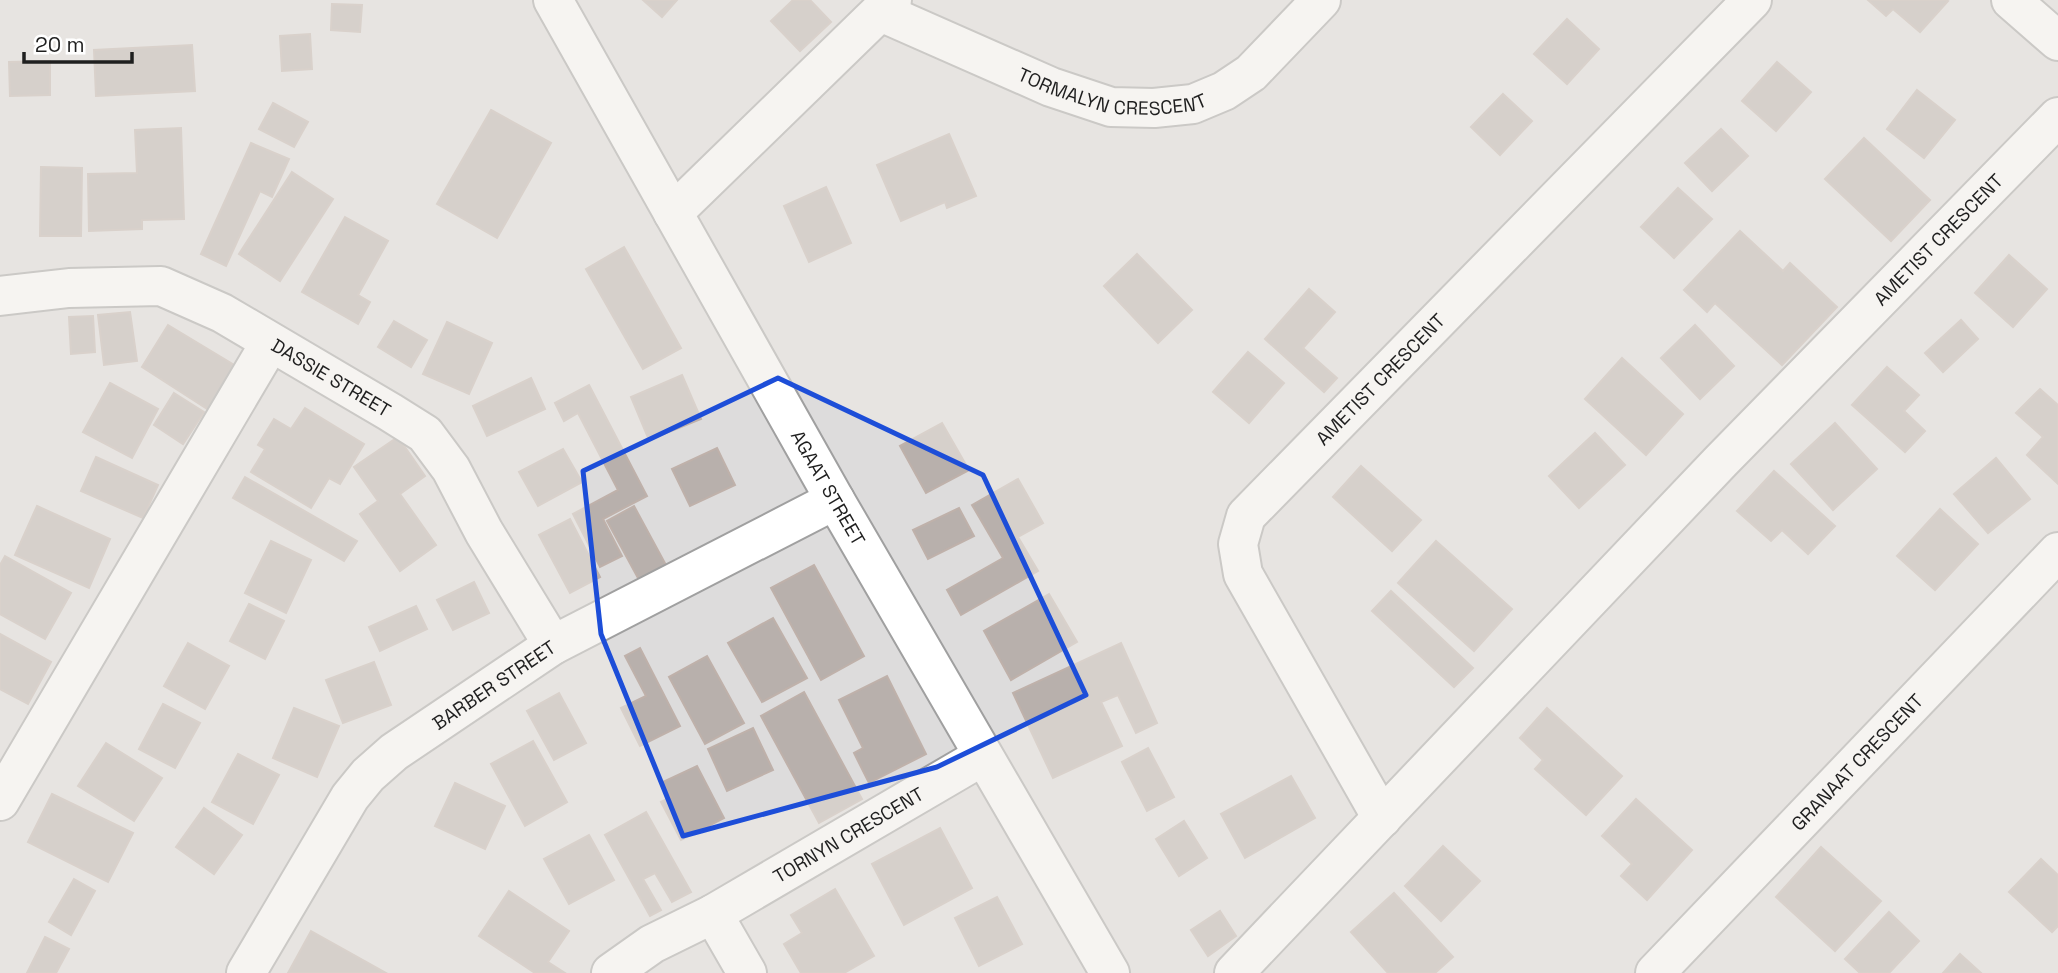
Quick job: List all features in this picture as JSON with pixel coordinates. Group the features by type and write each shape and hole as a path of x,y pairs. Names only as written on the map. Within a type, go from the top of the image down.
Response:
{"street":[{"name":"AGAAT STREET","path":"554,0 835,500 1110,973"},
{"name":"TORMALYN CRESCENT","path":"673,213 886,6 1051,87 1111,107 1154,108 1193,104 1224,91 1251,74 1321,0"},
{"name":"AMETIST CRESCENT","path":"1382,818 1243,574 1238,544 1247,516 1752,0"},
{"path":"2011,0 2058,41"},
{"name":"AMETIST CRESCENT","path":"1234,973 1721,461 2058,117"},
{"name":"DASSIE STREET","path":"0,296 69,288 161,286 222,313 425,434 451,469 484,532 553,645"},
{"path":"0,802 270,344"},
{"name":"BARBER STREET","path":"246,973 350,797 368,775 394,752 553,645 835,500"},
{"name":"GRANAAT CRESCENT","path":"1656,973 2058,552"},
{"name":"TORNYN CRESCENT","path":"611,973 652,944 713,914 983,756"},
{"path":"713,914 747,973"}],"highlighted area":[{"path":"778,378 983,475 1086,695 937,767 683,836 601,634 583,471"}],"shaded area":[{"path":"0,0 2058,0 2058,973 0,973"}],"building":[{"path":"643,0 677,0 662,17"},
{"path":"793,0 810,0 831,22 800,51 771,21"},
{"path":"1868,0 1948,1 1920,32 1893,9 1886,16"},
{"path":"332,4 362,5 360,32 331,30"},
{"path":"1567,19 1599,49 1567,84 1534,54"},
{"path":"310,34 312,69 282,71 280,36"},
{"path":"192,45 195,91 96,96 94,50"},
{"path":"50,61 50,95 10,96 9,62"},
{"path":"1777,62 1811,92 1776,131 1742,101"},
{"path":"1917,90 1955,120 1924,158 1887,129"},
{"path":"1503,94 1532,121 1500,155 1471,127"},
{"path":"273,103 308,122 294,147 259,129"},
{"path":"491,110 551,143 497,238 437,204"},
{"path":"181,128 184,219 142,220 142,229 89,231 88,174 137,173 135,130"},
{"path":"1721,129 1748,156 1712,191 1685,163"},
{"path":"949,134 976,196 947,208 945,202 901,221 877,165"},
{"path":"1864,138 1930,200 1891,241 1825,179"},
{"path":"251,143 289,159 272,197 260,191 226,266 201,254"},
{"path":"41,167 82,168 81,236 40,236"},
{"path":"292,172 333,199 280,281 239,254"},
{"path":"826,187 851,243 809,262 784,206"},
{"path":"1678,188 1712,219 1674,258 1641,227"},
{"path":"345,217 388,241 358,295 370,302 358,324 302,292"},
{"path":"1740,231 1783,271 1790,263 1837,307 1782,365 1715,303 1707,312 1684,290"},
{"path":"624,247 681,348 643,369 586,269"},
{"path":"1137,254 1192,310 1158,343 1104,286"},
{"path":"2009,255 2047,289 2013,327 1975,293"},
{"path":"1309,289 1335,312 1303,348 1337,378 1324,392 1265,339"},
{"path":"130,312 137,361 104,365 98,315"},
{"path":"93,316 95,352 71,354 69,317"},
{"path":"1961,320 1978,339 1943,372 1925,353"},
{"path":"394,321 427,340 411,367 378,347"},
{"path":"447,322 492,343 469,394 423,374"},
{"path":"168,325 236,366 209,410 142,367"},
{"path":"1695,325 1734,366 1700,399 1661,358"},
{"path":"1248,352 1284,383 1249,423 1213,392"},
{"path":"1622,358 1683,414 1646,455 1585,399"},
{"path":"1887,367 1919,395 1904,411 1925,431 1905,452 1852,405"},
{"path":"682,375 701,419 649,440 631,397"},
{"path":"531,378 545,409 487,436 473,406"},
{"path":"110,383 158,409 132,458 83,432"},
{"path":"589,385 647,496 603,519 622,556 600,567 573,514 618,490 578,413 564,421 555,403"},
{"path":"2040,389 2058,405 2058,484 2027,455 2043,437 2016,413"},
{"path":"174,393 204,412 183,444 154,425"},
{"path":"305,408 364,444 340,484 329,478 311,508 251,472 265,449 258,445 274,419 291,429"},
{"path":"942,423 969,470 926,493 900,446"},
{"path":"1835,423 1877,469 1833,510 1791,464"},
{"path":"1595,433 1625,465 1579,508 1549,476"},
{"path":"398,437 425,476 400,494 436,545 400,571 360,514 378,501 354,467"},
{"path":"717,448 735,485 690,506 672,469"},
{"path":"563,449 582,482 538,506 519,472"},
{"path":"96,457 158,485 143,518 81,491"},
{"path":"1996,458 2030,499 1988,533 1954,494"},
{"path":"1361,466 1421,520 1392,551 1333,497"},
{"path":"1774,471 1835,526 1808,554 1782,530 1771,541 1737,511"},
{"path":"245,477 357,541 344,561 233,498"},
{"path":"1018,479 1043,523 1018,537 1038,571 961,615 947,590 1003,558 972,505"},
{"path":"37,506 110,539 89,588 15,555"},
{"path":"634,506 666,565 639,580 607,521"},
{"path":"959,508 974,536 928,559 913,530"},
{"path":"1940,509 1978,544 1935,590 1897,556"},
{"path":"570,519 600,577 570,593 539,535"},
{"path":"271,541 311,560 286,613 245,593"},
{"path":"1436,541 1512,609 1474,651 1398,583"},
{"path":"5,556 71,593 45,639 0,614 0,565"},
{"path":"814,565 864,656 821,680 771,588"},
{"path":"474,582 489,613 453,630 437,600"},
{"path":"1391,591 1473,668 1454,687 1372,611"},
{"path":"1049,594 1077,642 1011,680 984,631"},
{"path":"249,604 284,621 265,659 230,641"},
{"path":"416,606 427,629 380,651 369,627"},
{"path":"773,618 807,678 762,702 728,643"},
{"path":"0,634 51,662 28,704 0,689"},
{"path":"188,643 229,666 205,709 164,686"},
{"path":"1121,643 1157,723 1136,733 1118,695 1101,702 1122,746 1053,778 1013,693"},
{"path":"640,648 680,726 640,746 621,708 646,696 625,656"},
{"path":"707,656 744,723 705,744 669,677"},
{"path":"374,662 391,705 343,723 326,680"},
{"path":"887,676 926,754 869,783 854,753 863,748 839,700"},
{"path":"804,692 862,799 819,823 761,716"},
{"path":"559,693 586,743 554,760 527,711"},
{"path":"163,704 200,723 175,768 139,749"},
{"path":"294,708 339,726 317,777 273,758"},
{"path":"1547,708 1622,776 1586,815 1535,769 1543,760 1520,738"},
{"path":"753,728 773,770 727,791 708,749"},
{"path":"533,741 567,802 525,826 491,764"},
{"path":"106,743 162,778 134,821 78,786"},
{"path":"1148,748 1174,797 1147,811 1122,762"},
{"path":"238,754 279,775 253,824 212,802"},
{"path":"697,766 724,818 681,840 661,802 671,797 663,782"},
{"path":"1291,776 1315,818 1245,858 1221,814"},
{"path":"455,783 505,806 485,849 435,826"},
{"path":"52,794 133,833 108,882 28,842"},
{"path":"1636,799 1692,850 1647,900 1621,876 1632,864 1602,836"},
{"path":"204,808 242,835 214,874 176,847"},
{"path":"646,812 691,892 672,902 655,873 643,879 661,910 650,916 605,835"},
{"path":"1184,821 1207,858 1179,876 1156,839"},
{"path":"940,828 972,888 904,925 872,864"},
{"path":"589,835 614,880 569,904 544,859"},
{"path":"1443,846 1480,881 1441,921 1405,886"},
{"path":"1821,847 1881,901 1835,951 1776,897"},
{"path":"2041,859 2058,875 2058,926 2052,932 2009,892"},
{"path":"74,879 95,891 71,935 49,922"},
{"path":"835,889 874,956 844,973 801,973 784,944 802,933 791,915"},
{"path":"509,891 569,931 548,962 565,973 535,973 479,936"},
{"path":"1394,893 1453,957 1435,973 1388,973 1351,932"},
{"path":"997,897 1022,944 979,966 955,918"},
{"path":"1220,911 1236,936 1208,956 1191,930"},
{"path":"1889,912 1919,941 1889,973 1860,973 1845,959"},
{"path":"311,931 386,973 288,973"},
{"path":"45,937 69,949 56,973 27,973"},
{"path":"1960,954 1981,973 1943,973"}]}
